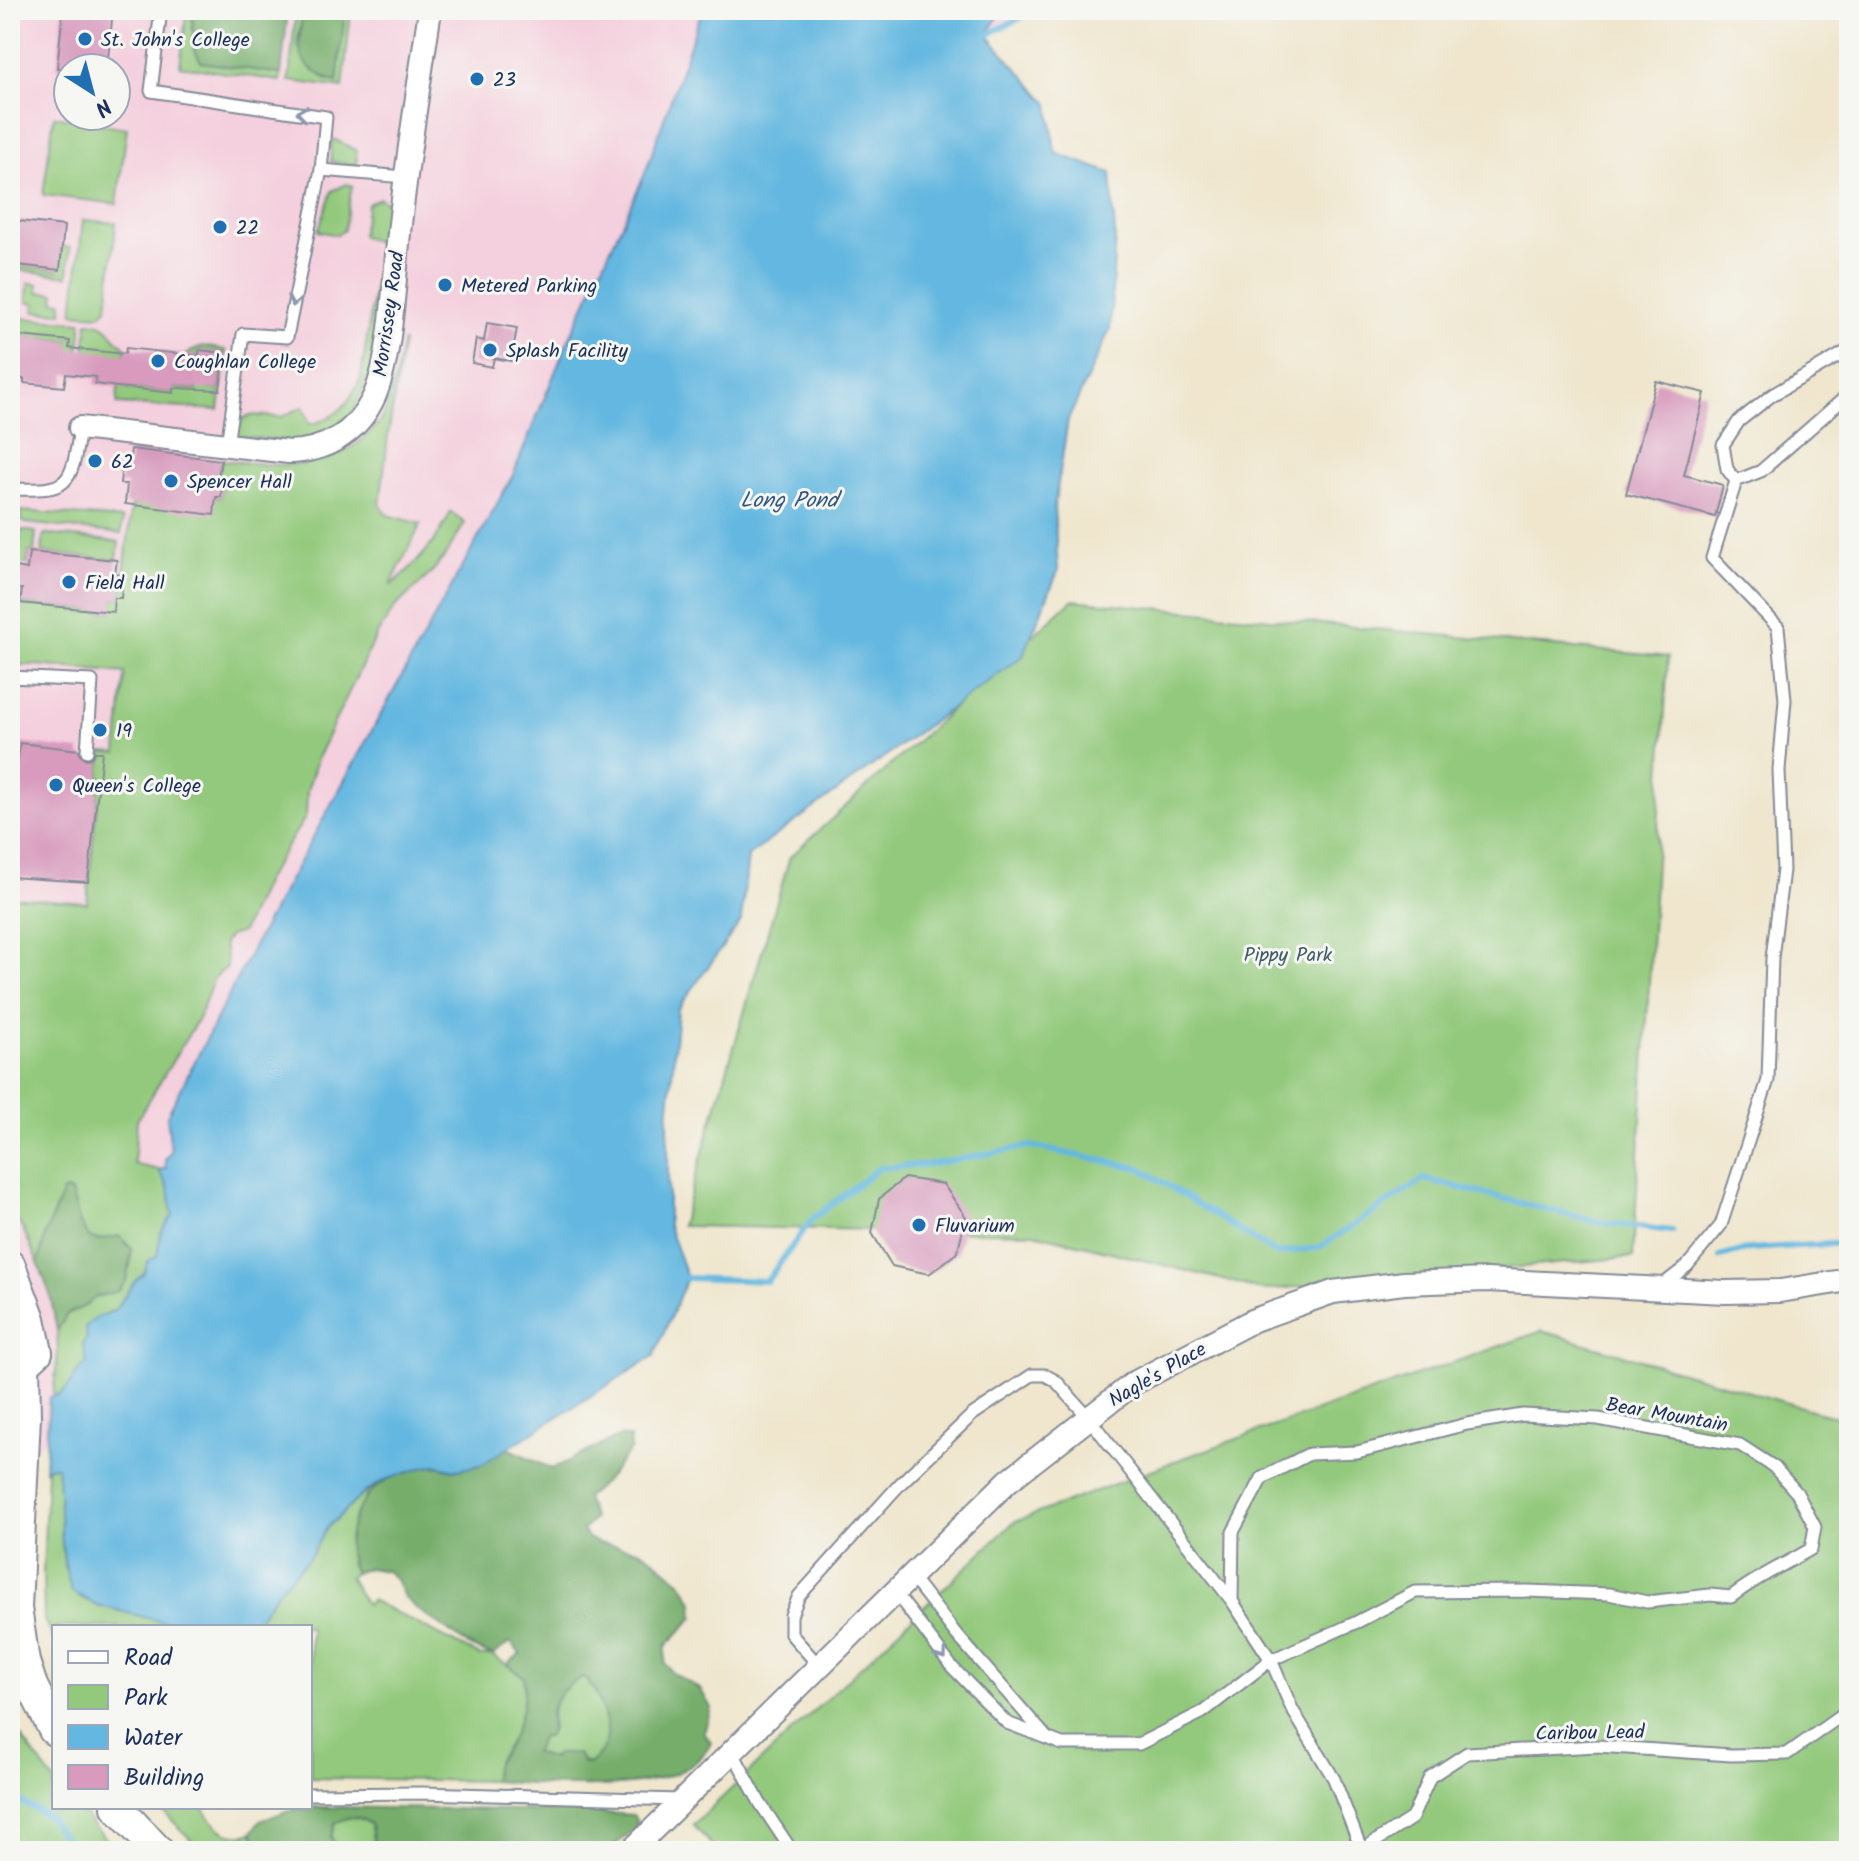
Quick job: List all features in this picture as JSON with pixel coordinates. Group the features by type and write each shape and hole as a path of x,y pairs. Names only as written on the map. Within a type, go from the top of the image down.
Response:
{"main road":[{"path":"10,1266 23,1298 37,1352 17,1359 25,1416 16,1574 18,1635 32,1686 52,1726"},
{"path":"119,1809 158,1851"}],"street":[{"name":"Morrissey Road","path":"80,428 289,452 307,451 337,439 361,418 372,402 384,366 405,177 430,10"},
{"name":"Nagle's Place","path":"631,1851 1008,1481 1134,1383 1254,1320 1333,1292 1404,1283 1487,1280 1725,1292 1780,1291 1849,1280"}],"lane":[{"path":"161,10 151,91 326,117 321,170 287,337 243,334 227,445"},
{"path":"321,170 405,177"},
{"path":"1736,481 1727,469 1723,445 1739,421 1772,395 1849,350"},
{"path":"1736,481 1761,471 1849,394"},
{"path":"10,489 52,490 62,483 75,465 80,428"},
{"path":"1659,1288 1687,1266 1721,1225 1768,1080 1772,958 1783,870 1779,770 1785,700 1778,627 1712,558 1736,481"},
{"path":"10,677 92,681 87,751"},
{"name":"Caribou Lead","path":"819,1666 791,1634 791,1615 799,1596 900,1484 972,1415 1032,1375 1045,1375 1056,1381 1088,1417 1232,1601 1271,1660 1292,1709 1334,1779 1362,1851 1412,1818 1430,1777 1467,1753 1597,1746 1731,1755 1787,1754 1849,1710"},
{"name":"Bear Mountain","path":"895,1592 952,1667 1007,1723 1062,1744 1139,1744 1203,1712 1271,1660 1415,1592 1609,1594 1647,1602 1710,1595 1731,1597 1753,1579 1780,1568 1811,1549 1815,1527 1797,1493 1774,1467 1740,1445 1598,1419 1523,1415 1467,1424 1357,1452 1309,1454 1262,1478 1233,1532 1232,1601"},
{"path":"911,1576 956,1634 1048,1739"},
{"path":"732,1751 760,1803 792,1851"},
{"path":"312,1794 422,1793 685,1800"}],"shaded area":[{"path":"10,10 1035,10 987,36 1049,104 1055,154 1111,173 1115,236 1110,329 1068,420 1054,508 1058,571 1023,656 748,856 741,921 678,1009 668,1118 668,1226 687,1278 654,1356 508,1448 421,1468 254,1625 188,1625 62,1504 57,1467 45,1469 46,1440 22,1461 24,1364 10,1308"}],"green space":[{"path":"187,10 193,10 192,29 201,62 281,74 280,81 180,66"},
{"path":"193,10 288,10 281,74 201,62 193,47"},
{"path":"296,10 303,10 297,45 325,79 337,82 345,10 351,10 343,88 289,81"},
{"path":"303,10 345,10 337,82 313,70 302,55 300,36"},
{"path":"52,130 126,132 117,204 43,195"},
{"path":"331,138 356,150 357,165 331,162"},
{"path":"347,184 352,186 344,230 337,235 318,231 332,191"},
{"path":"380,198 389,204 391,211 370,372 353,412 320,437 297,442 236,436 242,419 250,415 281,417 303,407 310,424 336,414 352,395 361,378 381,243 361,236 368,204"},
{"path":"83,220 116,223 107,308 101,315 73,313"},
{"path":"62,247 70,247 68,276 19,270 16,290 10,289 12,265 59,270"},
{"path":"28,283 38,284 38,292 55,293 54,301 62,302 62,313 34,311 35,303 27,302"},
{"path":"20,318 82,322 77,367 67,366 69,341 29,337 11,371"},
{"path":"88,322 106,328 126,348 125,354 83,368"},
{"path":"403,341 380,504 387,515 421,524 390,586 425,553 451,512 465,523 445,556 396,606 376,636 318,756 307,791 306,816 265,881 242,932 229,936 224,942 227,967 214,978 199,1017 137,1120 134,1164 159,1170 169,1189 173,1215 157,1257 148,1261 144,1273 115,1310 109,1312 83,1343 87,1364 64,1391 53,1397 57,1331 67,1314 83,1307 125,1275 130,1266 132,1249 88,1237 80,1223 71,1192 64,1191 52,1216 38,1263 24,1231 10,1210 10,897 87,903 102,752 117,753 125,673 10,665 13,600 112,612 114,598 121,598 132,505 221,497 223,479 218,478 221,460 293,465 327,459 344,452 366,436 382,418"},
{"path":"202,346 226,350 219,410 117,404 118,387 172,393 173,388 197,390 198,384 220,390 224,353 200,350 199,356 185,355"},
{"path":"20,511 123,519 121,534 26,523 22,521"},
{"path":"21,530 36,532 34,552 29,552 27,564 18,563"},
{"path":"44,534 119,542 117,560 42,553"},
{"name":"Pippy Park","path":"1072,600 1668,657 1633,1257 1264,1290 1034,1233 681,1226 790,857"},
{"path":"63,1191 71,1192 80,1223 88,1237 97,1240 119,1236 132,1249 126,1281 118,1291 96,1297 67,1314 57,1331 50,1294 38,1263 45,1235"},
{"path":"1542,1331 1849,1421 1849,1851 717,1851 693,1825 1014,1522 1178,1460"},
{"path":"620,1436 630,1438 631,1449 607,1479 586,1498 594,1519 583,1530 587,1538 599,1543 639,1550 650,1556 682,1583 693,1602 694,1617 666,1646 665,1663 673,1673 701,1690 711,1708 704,1733 711,1742 696,1761 674,1774 613,1786 493,1781 497,1761 511,1741 522,1706 524,1677 507,1664 520,1654 511,1642 492,1655 470,1646 416,1608 404,1597 396,1579 386,1571 368,1568 355,1573 352,1566 348,1546 354,1519 367,1497 395,1475 432,1466 461,1469 508,1448 552,1469","holes":["577,1680 588,1680 594,1688 607,1729 607,1738 598,1755 589,1764 583,1763 578,1754 556,1754 553,1759 534,1753 542,1737 549,1734 551,1712 558,1696"]},
{"path":"57,1466 64,1567 79,1597 97,1605 182,1625 52,1625 52,1636 44,1620 45,1469"},
{"path":"385,1480 367,1493 350,1562 355,1573 349,1577 366,1605 371,1600 480,1656 492,1655 524,1677 524,1699 519,1720 511,1741 495,1767 493,1781 312,1778 312,1625 253,1625 280,1588 309,1558 327,1528 365,1492"},
{"path":"582,1678 592,1687 605,1714 609,1739 604,1750 590,1764 566,1755 556,1754 553,1759 533,1753 542,1737 552,1730 552,1713 557,1698"},
{"path":"10,1708 19,1734 52,1778 52,1809 79,1809 117,1851 10,1851"},
{"path":"161,1809 204,1809 223,1831 237,1835 253,1832 259,1851 202,1851"},
{"path":"290,1810 580,1811 633,1815 637,1820 636,1829 607,1851 375,1851 371,1825 353,1817 335,1823 331,1837 337,1851 259,1851 253,1832 260,1821"},
{"path":"349,1816 363,1818 371,1825 375,1851 337,1851 331,1837 335,1823"}],"water":[{"name":"Long Pond","path":"702,10 1002,10 987,35 1049,104 1055,153 1111,173 1115,236 1110,329 1068,420 1054,508 1058,571 1023,656 748,856 741,921 678,1009 668,1118 668,1226 687,1278 654,1356 481,1465 456,1470 435,1465 421,1468 385,1480 365,1492 327,1528 309,1558 280,1588 253,1625 178,1625 97,1605 72,1592 68,1577 62,1546 57,1467 45,1469 49,1397 63,1393 87,1364 83,1343 87,1338 85,1327 94,1319 115,1310 144,1273 148,1261 157,1256 161,1232 173,1215 169,1189 159,1170 166,1168 165,1160 171,1151 167,1116 264,926 513,475 565,348 644,176"}],"building":[{"name":"St. John's College","path":"63,10 113,10 109,52 59,52"},
{"path":"10,220 64,226 60,270 10,264"},
{"name":"Splash Facility","path":"487,323 517,328 511,361 494,358 492,367 472,363 476,339 484,341"},
{"name":"Coughlan College","path":"10,335 70,341 69,348 125,354 126,348 199,356 199,350 224,353 220,390 173,388 173,393 95,384 96,377 66,374 64,387 24,383 24,379 10,378"},
{"path":"1656,381 1705,393 1684,475 1723,485 1715,517 1626,494"},
{"name":"Spencer Hall","path":"131,449 221,460 218,478 223,479 221,497 216,497 214,515 125,504 127,484 120,484 122,464 129,465"},
{"name":"Field Hall","path":"29,552 117,560 115,574 123,575 121,598 114,598 113,612 20,603 22,589 14,588 16,567 27,569"},
{"name":"Queen's College","path":"20,743 79,750 86,759 95,752 102,752 88,882 10,877 10,825"},
{"name":"Fluvarium","path":"904,1178 943,1184 966,1217 957,1253 929,1274 892,1266 872,1233 879,1199"}],"waterway":[{"path":"987,35 1035,10"},
{"path":"687,1278 767,1281 811,1220 879,1168 933,1164 1030,1146 1140,1168 1277,1254 1320,1247 1424,1179 1598,1222 1672,1231"},
{"path":"1720,1257 1749,1249 1849,1243"},
{"path":"10,1796 49,1817 62,1836 83,1851"}],"place":[{"name":"St. John's College","path":"85,39"},
{"name":"23","path":"477,79"},
{"name":"22","path":"220,227"},
{"name":"Metered Parking","path":"445,285"},
{"name":"Splash Facility","path":"490,350"},
{"name":"Coughlan College","path":"158,361"},
{"name":"62","path":"95,461"},
{"name":"Spencer Hall","path":"171,481"},
{"name":"Field Hall","path":"69,582"},
{"name":"19","path":"100,730"},
{"name":"Queen's College","path":"56,785"},
{"name":"Fluvarium","path":"919,1225"}]}
